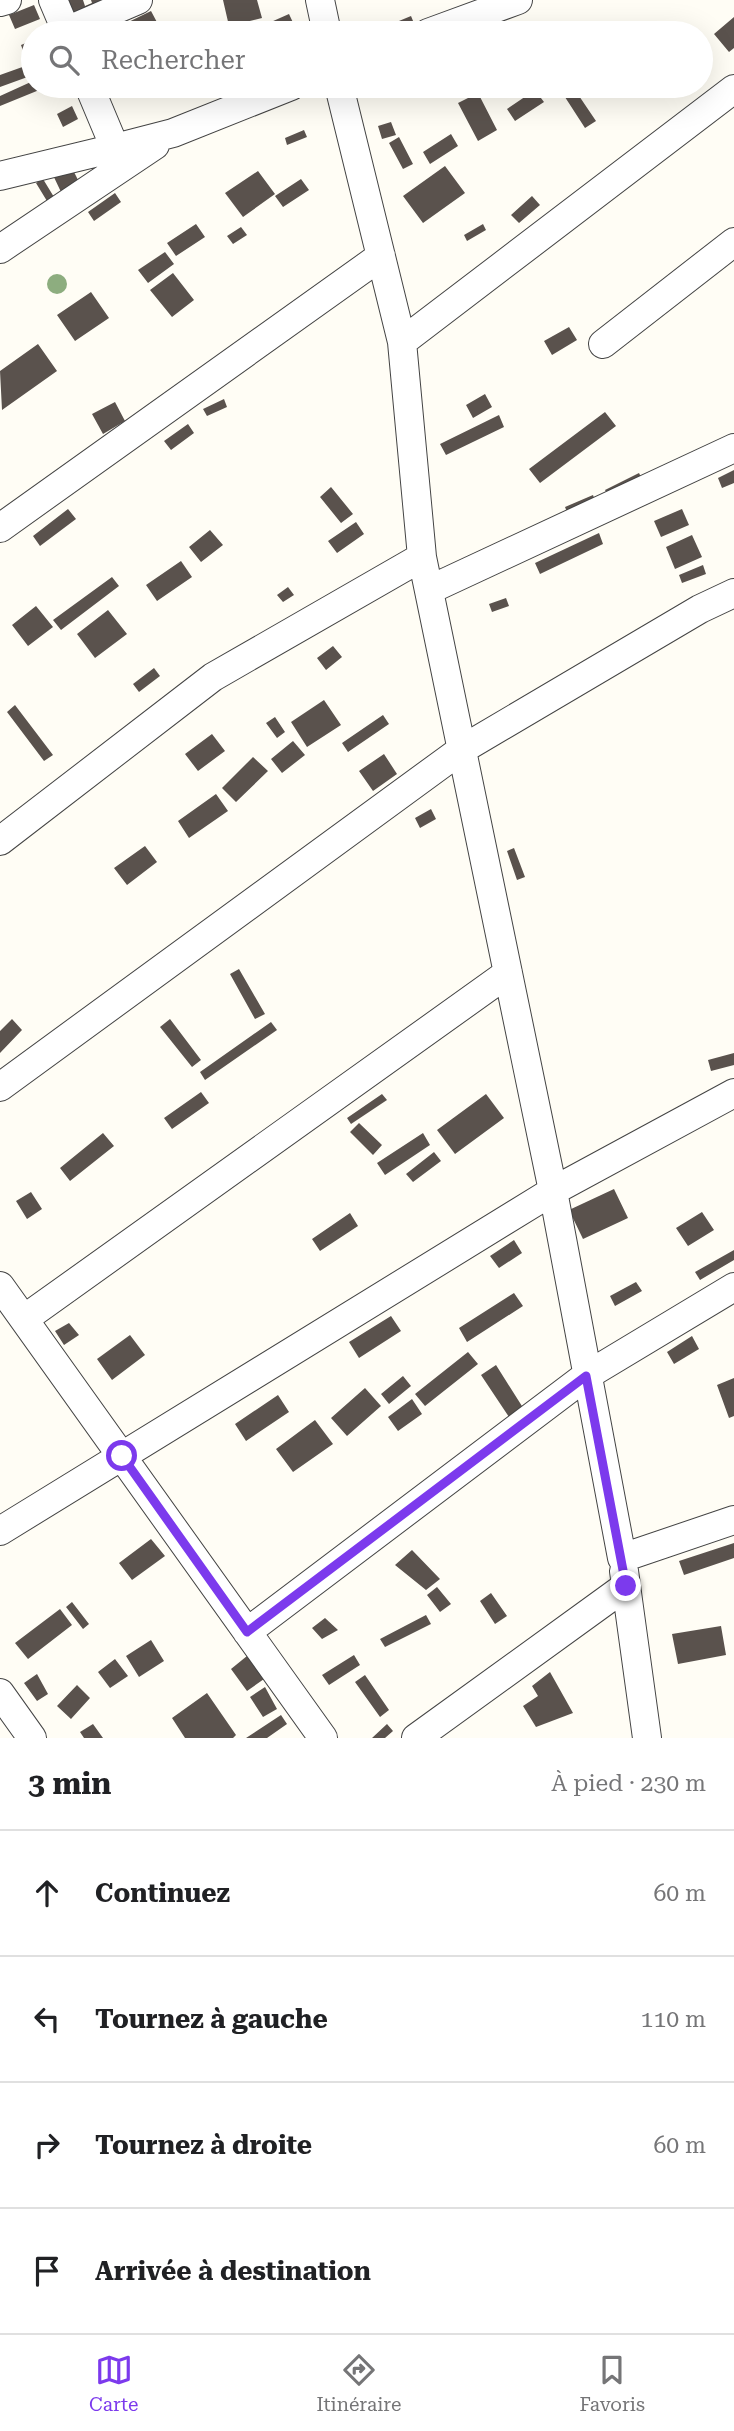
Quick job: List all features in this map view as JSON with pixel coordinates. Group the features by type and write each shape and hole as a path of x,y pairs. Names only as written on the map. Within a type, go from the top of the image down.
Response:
{"street":[{"path":"0,2 7,0"},
{"path":"53,0 62,21"},
{"path":"91,21 138,0"},
{"path":"320,0 324,21"},
{"path":"461,21 518,0"},
{"path":"402,342 734,89"},
{"path":"94,98 116,148"},
{"path":"0,176 173,133 260,98"},
{"path":"342,98 402,342 422,557 553,1191 624,1572 647,1738"},
{"path":"0,249 173,133"},
{"path":"603,344 734,242"},
{"path":"0,528 381,256"},
{"path":"429,590 734,448"},
{"path":"0,841 213,677 422,557"},
{"path":"0,1087 461,750 700,609 734,593"},
{"path":"24,1320 508,973"},
{"path":"0,1531 553,1191 734,1093"},
{"path":"0,1286 323,1738"},
{"path":"247,1632 586,1376 734,1287"},
{"path":"415,1738 624,1572 734,1520"},
{"path":"0,1693 32,1738"}],"building":[{"path":"68,0 83,0 85,6 92,3 91,0 120,0 69,21"},
{"path":"223,0 257,0 262,18 228,21"},
{"path":"34,5 40,19 21,21 21,27 15,29 9,15"},
{"path":"151,11 156,21 131,21"},
{"path":"289,14 292,21 273,21"},
{"path":"411,16 413,21 399,21"},
{"path":"734,17 734,48 729,52 714,34"},
{"path":"21,68 21,79 0,87 0,75"},
{"path":"21,86 21,97 0,106 0,96"},
{"path":"468,98 481,98 497,130 478,141 458,103"},
{"path":"523,98 541,98 544,102 515,121 507,109"},
{"path":"566,98 580,98 596,121 585,128"},
{"path":"72,106 78,119 63,127 57,114"},
{"path":"391,122 396,135 382,139 378,126"},
{"path":"304,130 307,137 287,145 285,138"},
{"path":"451,134 458,146 430,164 423,152"},
{"path":"399,137 413,164 403,169 389,143"},
{"path":"70,164 80,184 61,192 52,173"},
{"path":"445,166 465,193 423,223 403,196"},
{"path":"258,171 275,194 243,217 225,193"},
{"path":"43,179 57,202 50,206 36,183"},
{"path":"301,179 309,190 283,207 275,196"},
{"path":"115,193 121,202 94,221 88,212"},
{"path":"532,196 540,205 519,223 511,215"},
{"path":"196,224 205,237 176,256 167,243"},
{"path":"483,224 486,230 467,241 464,235"},
{"path":"241,227 247,235 233,244 227,236"},
{"path":"165,252 174,264 148,283 138,270"},
{"path":"173,273 194,300 172,317 150,290"},
{"path":"91,292 109,318 75,341 57,315"},
{"path":"569,327 577,340 552,355 544,341"},
{"path":"38,344 57,371 2,410 0,371"},
{"path":"485,394 492,407 473,418 466,405"},
{"path":"224,399 227,407 207,416 203,409"},
{"path":"115,402 125,421 103,434 92,414"},
{"path":"605,412 616,426 540,483 529,469"},
{"path":"499,415 504,427 446,455 440,444"},
{"path":"188,424 194,433 171,450 164,441"},
{"path":"734,470 734,483 722,488 718,478"},
{"path":"639,473 644,483 610,500 605,490"},
{"path":"331,487 353,514 341,523 320,497"},
{"path":"593,495 597,506 569,517 565,507"},
{"path":"68,509 76,519 40,546 33,536"},
{"path":"682,509 689,525 661,537 654,521"},
{"path":"356,522 364,534 337,553 328,541"},
{"path":"210,530 223,545 201,562 189,547"},
{"path":"599,533 603,544 540,574 535,563"},
{"path":"692,535 702,557 675,569 666,547"},
{"path":"181,561 192,577 157,601 146,585"},
{"path":"703,565 706,574 682,583 679,575"},
{"path":"112,577 119,586 61,630 53,620"},
{"path":"288,587 294,595 283,602 277,595"},
{"path":"506,598 509,606 492,612 489,604"},
{"path":"36,606 53,627 28,646 12,625"},
{"path":"108,610 127,634 95,658 77,634"},
{"path":"333,646 342,657 326,670 317,658"},
{"path":"154,668 160,676 139,692 133,684"},
{"path":"324,700 341,725 307,747 291,722"},
{"path":"15,705 53,755 44,761 7,712"},
{"path":"383,715 389,724 348,752 342,743"},
{"path":"275,717 285,732 277,738 266,723"},
{"path":"212,734 225,751 198,771 185,754"},
{"path":"293,741 305,755 282,773 271,759"},
{"path":"384,754 397,774 373,791 359,771"},
{"path":"253,757 268,771 236,802 222,788"},
{"path":"216,794 228,811 189,838 178,821"},
{"path":"431,809 436,819 420,828 415,818"},
{"path":"145,846 157,862 127,885 114,868"},
{"path":"514,848 525,877 517,880 507,851"},
{"path":"239,969 265,1014 255,1019 230,974"},
{"path":"12,1019 22,1030 0,1053 0,1031"},
{"path":"170,1019 201,1060 192,1067 160,1027"},
{"path":"271,1022 277,1030 205,1080 200,1072"},
{"path":"734,1053 734,1065 711,1071 708,1060"},
{"path":"201,1092 209,1103 172,1129 164,1118"},
{"path":"382,1094 387,1100 351,1124 347,1118"},
{"path":"486,1094 504,1118 455,1154 437,1130"},
{"path":"359,1123 382,1145 373,1155 350,1132"},
{"path":"103,1133 114,1146 70,1181 60,1168"},
{"path":"423,1133 430,1145 385,1175 377,1163"},
{"path":"434,1152 441,1161 413,1182 406,1174"},
{"path":"614,1189 628,1218 583,1239 569,1210"},
{"path":"31,1192 42,1209 27,1219 16,1201"},
{"path":"702,1212 714,1230 688,1246 676,1228"},
{"path":"350,1213 358,1226 320,1251 312,1239"},
{"path":"514,1240 522,1253 499,1268 490,1256"},
{"path":"734,1250 734,1260 700,1280 695,1272"},
{"path":"636,1282 642,1291 615,1306 610,1296"},
{"path":"514,1293 523,1306 467,1342 459,1328"},
{"path":"391,1316 401,1331 359,1358 349,1342"},
{"path":"69,1323 79,1335 64,1345 55,1331"},
{"path":"130,1335 145,1355 112,1380 97,1359"},
{"path":"692,1336 699,1349 674,1364 667,1352"},
{"path":"468,1352 478,1364 425,1406 415,1394"},
{"path":"496,1365 527,1414 513,1423 481,1375"},
{"path":"403,1376 411,1386 389,1404 381,1394"},
{"path":"734,1378 734,1416 729,1418 717,1385"},
{"path":"365,1388 381,1406 347,1436 331,1418"},
{"path":"278,1395 289,1412 246,1441 235,1424"},
{"path":"412,1399 422,1414 398,1431 388,1417"},
{"path":"315,1420 333,1444 293,1472 276,1449"},
{"path":"151,1539 165,1556 132,1580 119,1563"},
{"path":"734,1543 734,1558 684,1575 679,1561"},
{"path":"412,1550 440,1579 426,1590 395,1565"},
{"path":"437,1587 451,1604 440,1612 427,1595"},
{"path":"491,1593 507,1616 495,1624 480,1601"},
{"path":"72,1602 89,1624 83,1629 66,1607"},
{"path":"60,1609 72,1625 28,1659 15,1643"},
{"path":"426,1615 431,1624 385,1647 380,1639"},
{"path":"325,1618 338,1630 322,1639 312,1628"},
{"path":"721,1626 726,1655 678,1664 672,1634"},
{"path":"151,1640 164,1661 139,1677 126,1656"},
{"path":"354,1655 360,1665 329,1685 322,1675"},
{"path":"247,1656 264,1679 247,1691 231,1669"},
{"path":"115,1659 128,1676 110,1688 98,1672"},
{"path":"550,1672 573,1713 536,1727 523,1706 538,1696 532,1686"},
{"path":"37,1674 48,1694 37,1701 24,1683"},
{"path":"365,1675 389,1710 380,1717 355,1682"},
{"path":"77,1685 90,1698 71,1719 57,1706"},
{"path":"265,1687 277,1709 263,1717 250,1697"},
{"path":"207,1693 236,1735 233,1738 185,1738 172,1718"},
{"path":"281,1715 287,1724 267,1738 246,1738"},
{"path":"93,1724 103,1738 84,1738 80,1732"},
{"path":"387,1724 393,1731 385,1738 372,1738"}],"route":[{"path":"122,1456 247,1632 586,1376 626,1586"}]}
